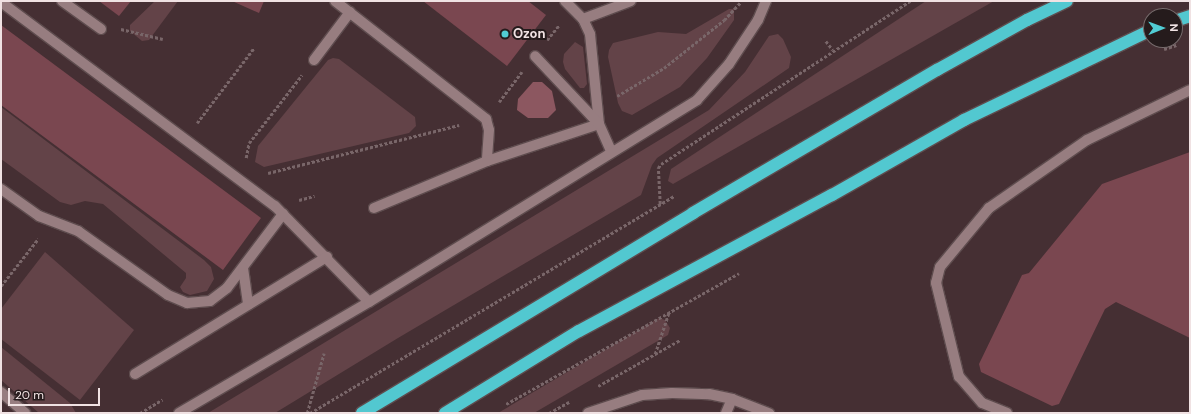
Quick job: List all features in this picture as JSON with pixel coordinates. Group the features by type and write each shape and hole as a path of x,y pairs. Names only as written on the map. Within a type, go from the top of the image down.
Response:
{"highway":[{"path":"362,413 707,205 937,70 1027,20 1067,1"},
{"path":"445,413 579,331 832,195 964,120 1143,34"}],"street":[{"path":"62,1 101,30"},
{"path":"335,1 486,119 489,130 487,161"},
{"path":"583,19 631,1"},
{"path":"179,413 369,302 610,151 667,120 696,100 729,64 758,20 766,1"},
{"path":"1,2 241,180 283,214 369,302"},
{"path":"569,4 583,19 590,34 599,124 610,151"},
{"path":"314,60 350,12"},
{"path":"535,56 599,124"},
{"path":"1007,413 982,403 958,377 936,283 940,267 996,203 1087,140 1190,90"},
{"path":"374,208 487,161 599,124"},
{"path":"1,189 39,216 78,231 168,295 187,303 210,301 227,288 283,214"},
{"path":"135,374 327,258"},
{"path":"243,268 248,305"},
{"path":"1,392 25,413"},
{"path":"590,412 614,408 642,395 672,393 709,394 732,400 768,413"},
{"path":"726,413 732,400"}],"path":[{"path":"598,108 664,68 724,20 742,1"},
{"path":"309,413 660,204 658,168 661,164 910,1"},
{"path":"535,56 569,4"},
{"path":"113,27 163,39"},
{"path":"826,41 833,50"},
{"path":"202,116 254,48"},
{"path":"241,180 249,143 314,60"},
{"path":"282,170 486,119 513,84"},
{"path":"1,286 51,221"},
{"path":"656,354 669,311"},
{"path":"309,413 332,324"},
{"path":"596,387 680,340"},
{"path":"549,413 576,398"}],"shaded area":[{"path":"155,1 178,1 149,40 142,41 130,31 130,25"},
{"path":"926,1 994,1 673,184 668,181 671,169"},
{"path":"729,9 734,9 734,20 707,58 680,87 632,115 622,111 618,103 608,57 609,50 613,43 658,32 686,34"},
{"path":"778,34 783,39 791,57 789,68 657,158 652,165 641,195 398,338 275,413 208,413 709,110 745,72 769,36"},
{"path":"575,42 583,47 587,84 584,88 580,88 565,69 563,62 564,54"},
{"path":"333,58 339,59 415,117 416,126 409,133 264,167 255,162 258,146 328,60"},
{"path":"533,82 542,82 552,91 556,110 548,118 528,118 517,110 518,99"},
{"path":"1,107 204,260 211,267 214,279 207,291 190,295 183,292 180,287 186,278 186,273 103,204 85,201 71,205 60,202 1,159"},
{"path":"45,252 134,330 80,400 1,339 1,309"},
{"path":"659,318 665,320 670,328 668,335 534,413 498,413"},
{"path":"1,347 70,403 76,413 39,413 1,380"}],"building":[{"path":"99,1 131,1 119,16"},
{"path":"232,1 264,1 259,13"},
{"path":"423,1 528,1 546,15 507,66"},
{"path":"1,25 261,218 223,270 1,105"},
{"path":"1190,152 1190,338 1116,302 1105,309 1059,404 1052,406 981,372 979,364 1022,275 1029,273 1102,184"}],"place":[{"name":"Ozon","path":"505,34"}]}
